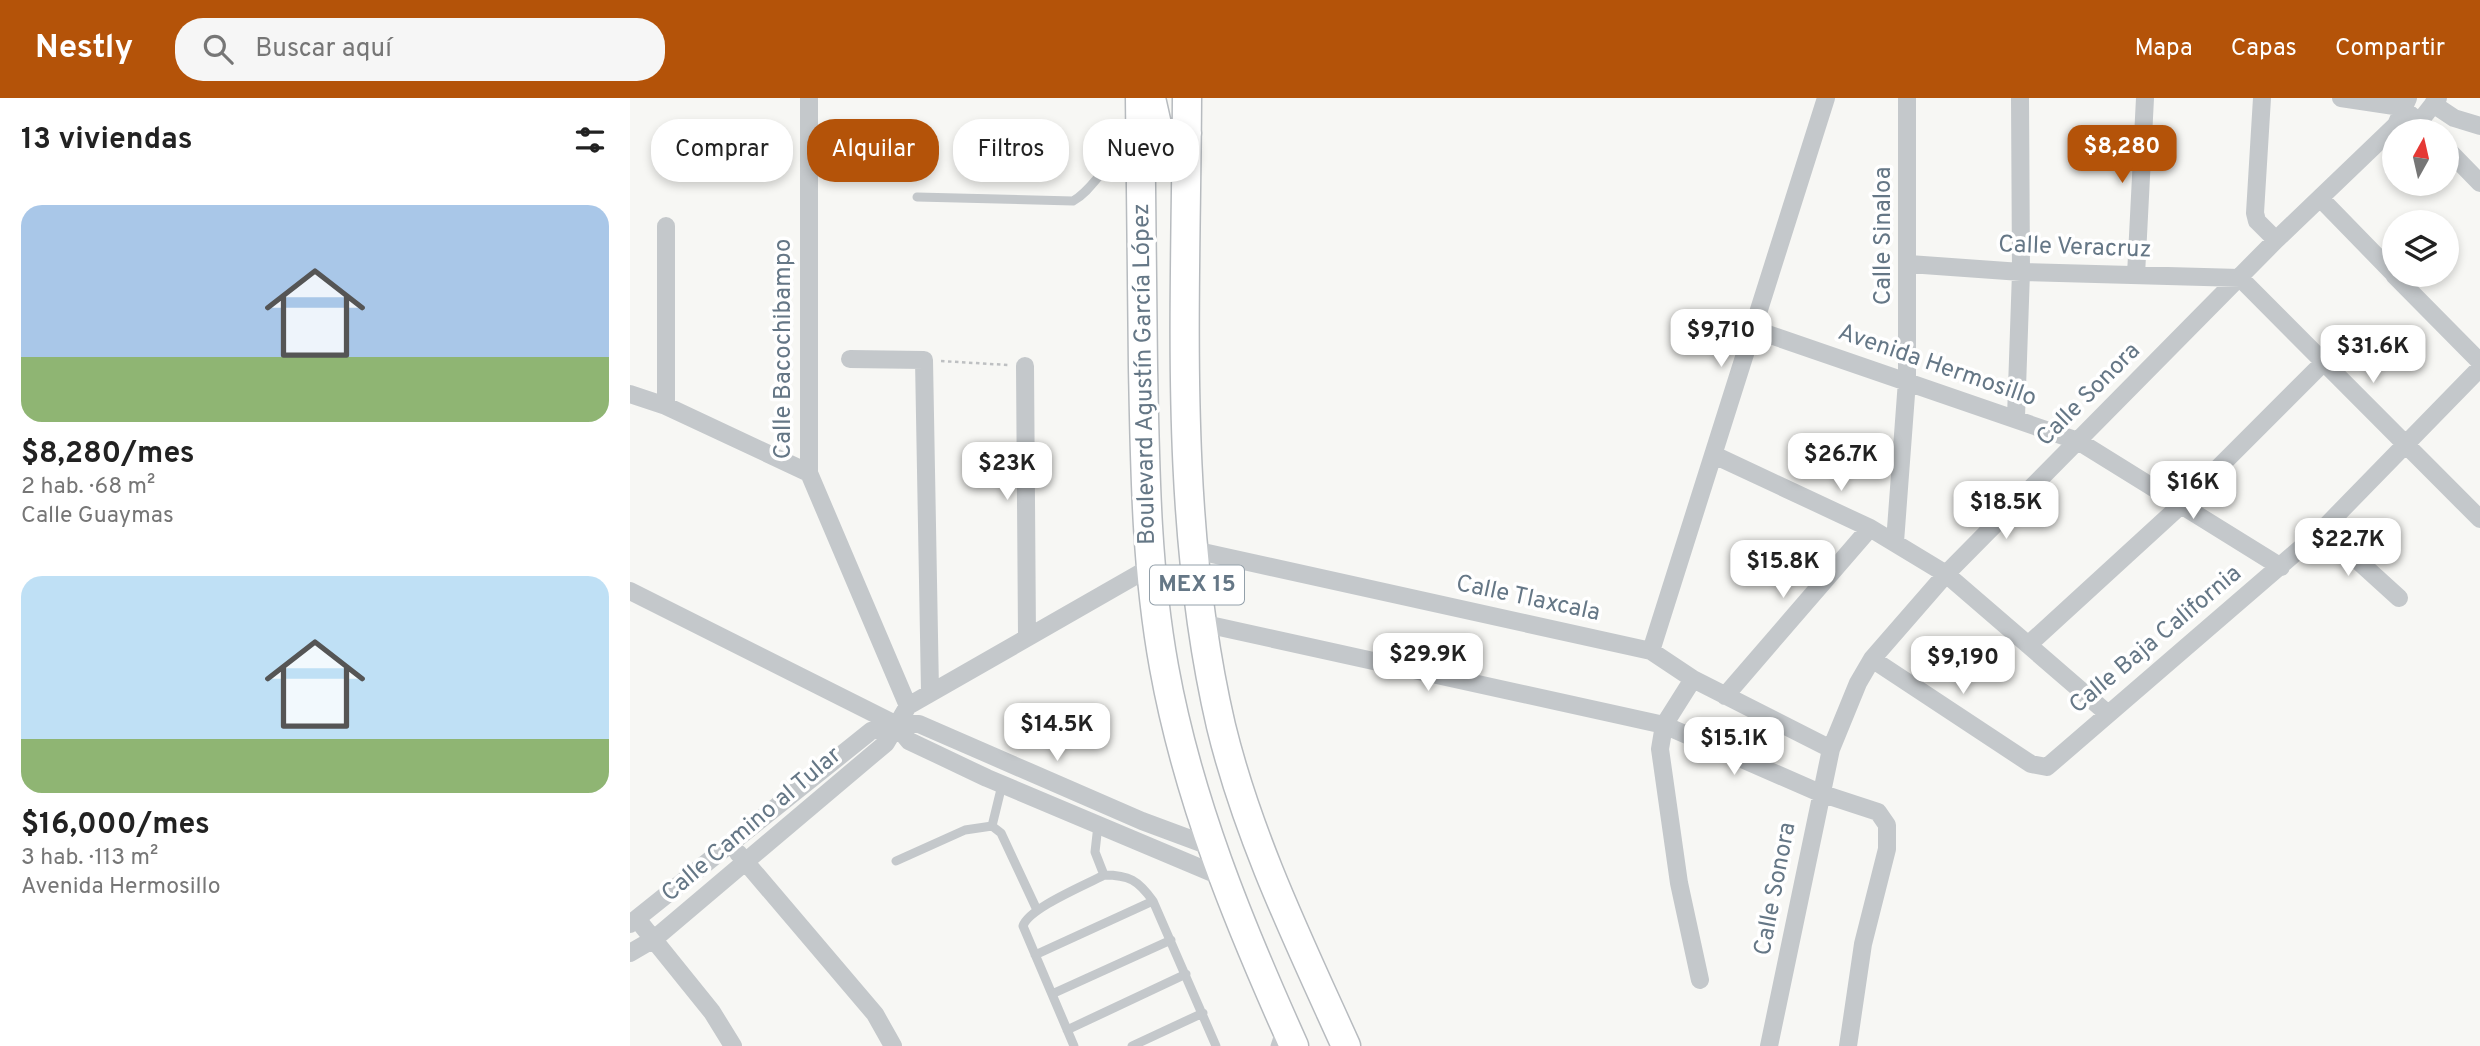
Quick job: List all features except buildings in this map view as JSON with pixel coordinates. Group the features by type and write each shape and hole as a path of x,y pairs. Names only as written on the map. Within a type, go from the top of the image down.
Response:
{"main road":[{"name":"Boulevard Agustín García López","path":"1140,98 1140,119"},
{"path":"1151,98 1156,119"},
{"name":"Boulevard Agustín García López","path":"1187,98 1187,119"},
{"name":"Boulevard Agustín García López","path":"1141,182 1145,487 1149,568 1164,668 1185,763 1212,847 1284,1038"},
{"name":"Boulevard Agustín García López","path":"1187,182 1185,414 1201,624 1222,726 1246,814 1346,1046"}],"street":[{"name":"Calle Bacochibampo","path":"809,98 809,473 908,706"},
{"path":"1651,651 1826,98"},
{"name":"Calle Sinaloa","path":"1895,542 1907,381 1908,98"},
{"path":"2016,417 2021,272 2020,98"},
{"path":"2136,275 2145,98"},
{"path":"2262,98 2255,213 2257,221 2276,240"},
{"path":"2341,98 2404,103 2419,119"},
{"path":"2428,119 2436,101 2454,118 2480,125"},
{"name":"Calle Sonora","path":"1769,1046 1831,749 1858,683 1872,659 1946,574 2276,240 2382,138"},
{"path":"2459,161 2480,183"},
{"path":"2320,198 2382,262"},
{"path":"666,226 666,407"},
{"name":"Calle Veracruz","path":"1909,264 2021,272 2240,278"},
{"path":"2240,278 2480,519"},
{"path":"2407,287 2480,362"},
{"name":"Avenida Hermosillo","path":"1754,329 2016,417 2078,441 2281,567"},
{"path":"850,359 924,360 930,691"},
{"path":"2028,645 2181,505 2324,362"},
{"path":"1025,366 1027,637"},
{"name":"Calle Baja California","path":"1872,659 2031,764 2041,767 2053,762 2323,529 2480,368"},
{"path":"630,394 666,407 809,473"},
{"path":"1714,455 1870,528 1946,574 2107,713"},
{"path":"1725,696 1870,528"},
{"path":"2323,529 2399,598"},
{"name":"Calle Tlaxcala","path":"1194,550 1651,651 1725,696 1831,749"},
{"name":"Calle Camino al Tular","path":"630,953 654,939 886,743 908,706 1149,568"},
{"path":"630,591 895,724 909,741 1002,785 1222,877"},
{"path":"1201,624 1664,725 1820,793 1878,812 1887,825 1887,849 1863,944 1848,1046"},
{"path":"1693,678 1664,725 1660,749 1679,883 1700,980"},
{"path":"895,724 919,724 1212,847"},
{"name":"Calle Camino al Tular","path":"633,921 871,731 895,724"},
{"path":"1022,793 1031,773"},
{"path":"730,844 875,1014 893,1046"},
{"path":"633,921 654,939 712,1012 733,1046"}],"lane":[{"path":"916,197 1073,201 1095,182"},
{"path":"992,826 1002,785"},
{"path":"1098,825 1095,852 1104,875"},
{"path":"896,861 965,830 992,826 1002,833 1037,910"},
{"path":"1074,1046 1023,926 1027,918 1037,910 1104,875 1121,875 1137,880 1153,901 1216,1046"},
{"path":"1035,955 1153,901"},
{"path":"1052,994 1171,940"},
{"path":"1067,1030 1186,974"},
{"path":"1132,1046 1203,1013"}],"path":[{"path":"924,360 1025,366"}]}
